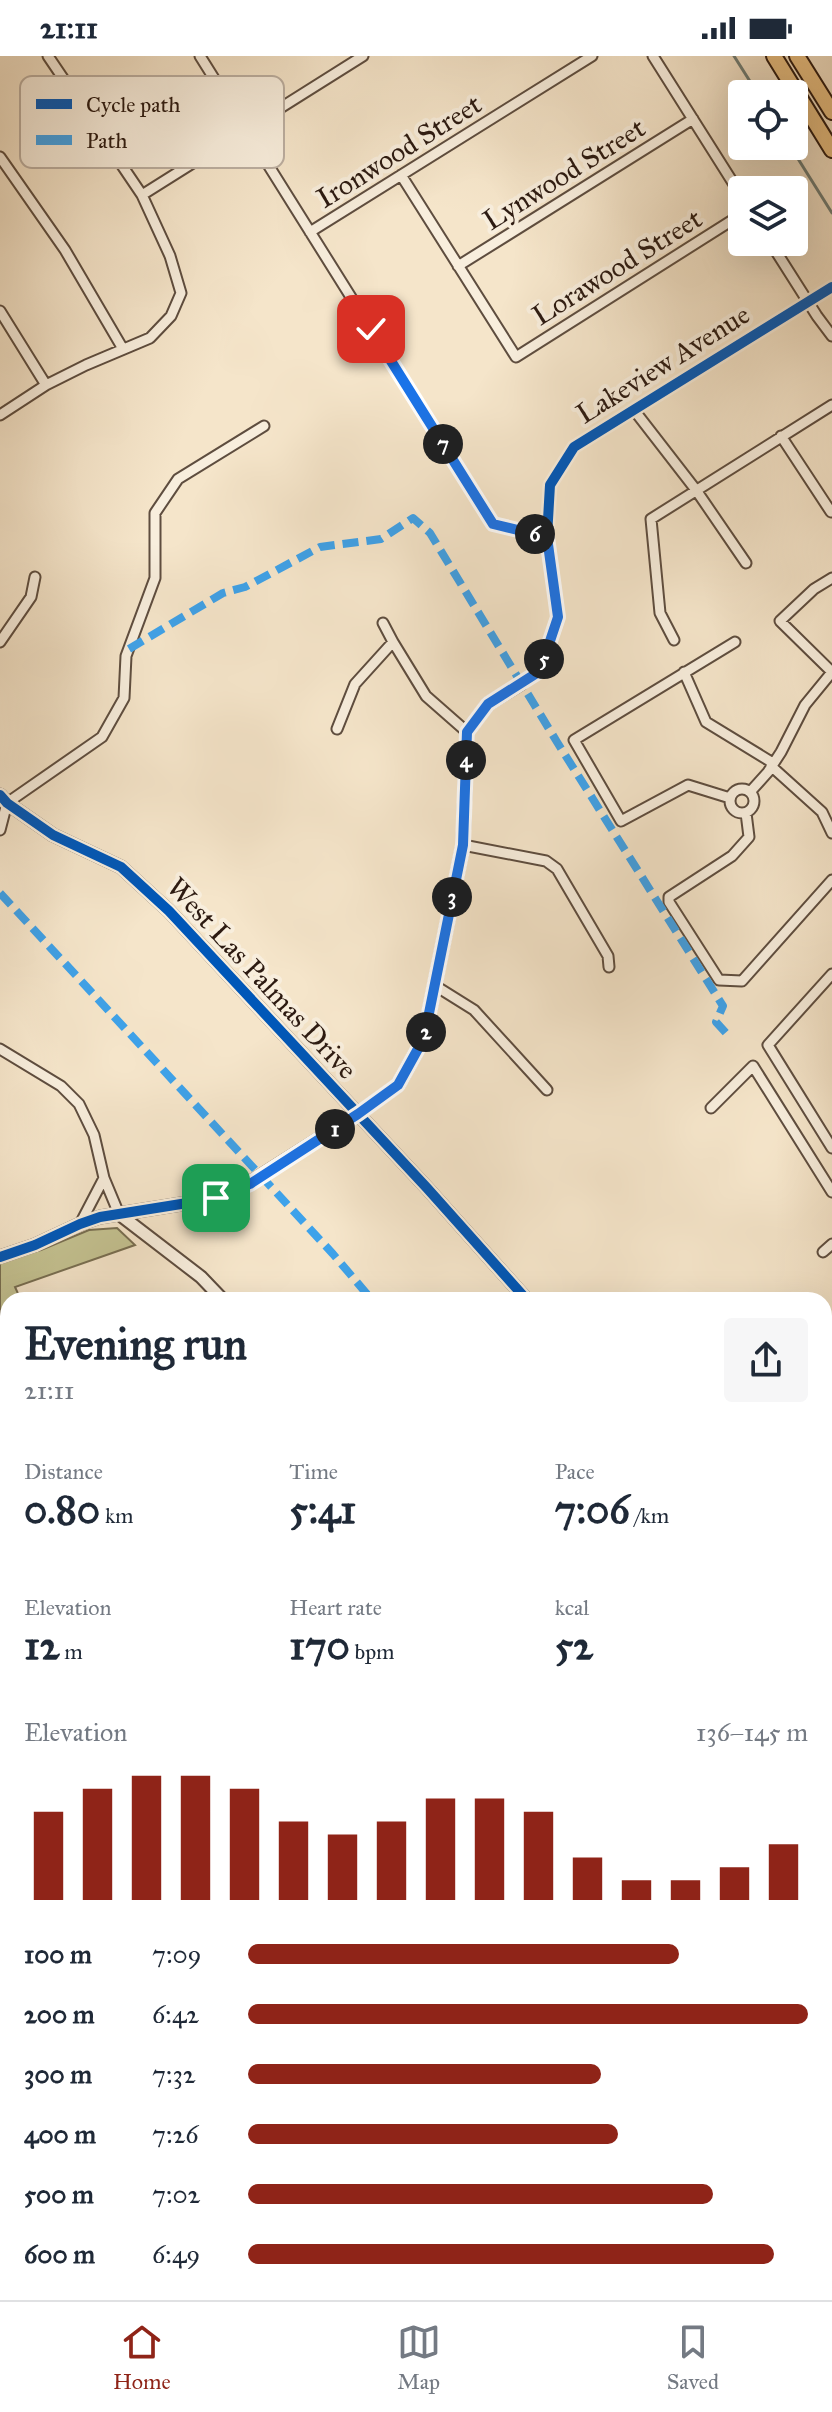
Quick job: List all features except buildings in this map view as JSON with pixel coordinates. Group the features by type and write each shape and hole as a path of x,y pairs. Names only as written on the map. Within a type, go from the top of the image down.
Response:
{"main road":[{"path":"774,56 832,150"},
{"path":"797,56 832,112"}],"street":[{"path":"48,56 62,76"},
{"path":"200,56 212,76"},
{"path":"284,106 363,56"},
{"name":"Ironwood Street","path":"310,232 592,56"},
{"path":"653,56 729,176"},
{"name":"Lynwood Street","path":"458,266 693,119"},
{"path":"0,157 65,250 123,349"},
{"path":"0,415 46,385 150,338 171,316 181,293 170,256 142,195 124,168"},
{"path":"142,195 185,168"},
{"path":"270,168 493,524 547,537"},
{"path":"401,175 458,266"},
{"name":"Lorawood Street","path":"458,266 516,357 728,223"},
{"path":"779,256 832,336"},
{"name":"Lakeview Avenue","path":"522,683 540,671 558,617 547,537 550,485 574,447 832,287"},
{"path":"0,311 46,385"},
{"path":"674,640 660,613 651,519 832,405"},
{"path":"634,410 696,490 746,563"},
{"path":"0,830 4,799 102,737 124,698 126,656 155,578 155,513 178,479 264,426"},
{"path":"781,436 831,512"},
{"path":"0,642 31,597 35,577"},
{"path":"750,792 772,764 800,713 832,672 780,621 814,589 832,578"},
{"path":"383,623 426,696 467,732"},
{"path":"337,729 355,684 393,642"},
{"path":"730,798 688,785 621,821 574,740 735,642"},
{"path":"684,672 706,722 772,764 822,812 832,833"},
{"path":"0,1257 100,1217 206,1200 238,1190 398,1085 424,1038 463,845 467,732 488,704 522,683"},
{"path":"737,790 750,792 754,804 746,813 734,810 730,798 737,790"},
{"name":"West Las Palmas Drive","path":"4,799 53,835 121,867 169,911 520,1292"},
{"path":"746,813 749,837 732,856 669,897 669,902 719,980 742,981 832,880"},
{"path":"463,845 546,861 557,869 608,956 609,967"},
{"path":"832,974 768,1045 832,1148"},
{"path":"434,985 474,1010 547,1090"},
{"path":"0,1049 61,1086 79,1104 94,1135 104,1178 119,1214 201,1277 215,1292"},
{"path":"711,1108 753,1066 832,1192"},
{"path":"80,1224 104,1178"},
{"path":"823,1252 832,1244"}],"shaded area":[{"path":"117,1228 135,1245 15,1287 17,1292 0,1292 0,1260 41,1250 89,1230"}],"waterway":[{"path":"734,56 749,80"},
{"path":"799,160 832,213"}],"marked path":[{"path":"129,649 223,593 245,587 320,547 381,539 413,518 430,533 723,1006 716,1022 726,1033"},
{"path":"0,893 365,1292"}],"cycle path":[{"path":"0,1257 100,1217 206,1200 238,1190 398,1085 424,1038 463,845 467,732 488,704 540,671 558,617 547,537 550,485 574,447 832,287"},
{"path":"0,795 53,835 121,867 169,911 520,1292"}],"route":[{"path":"216,1198 250,1184 398,1085 424,1038 463,845 467,732 488,704 540,671 558,617 547,537 493,524 371,329"}]}
